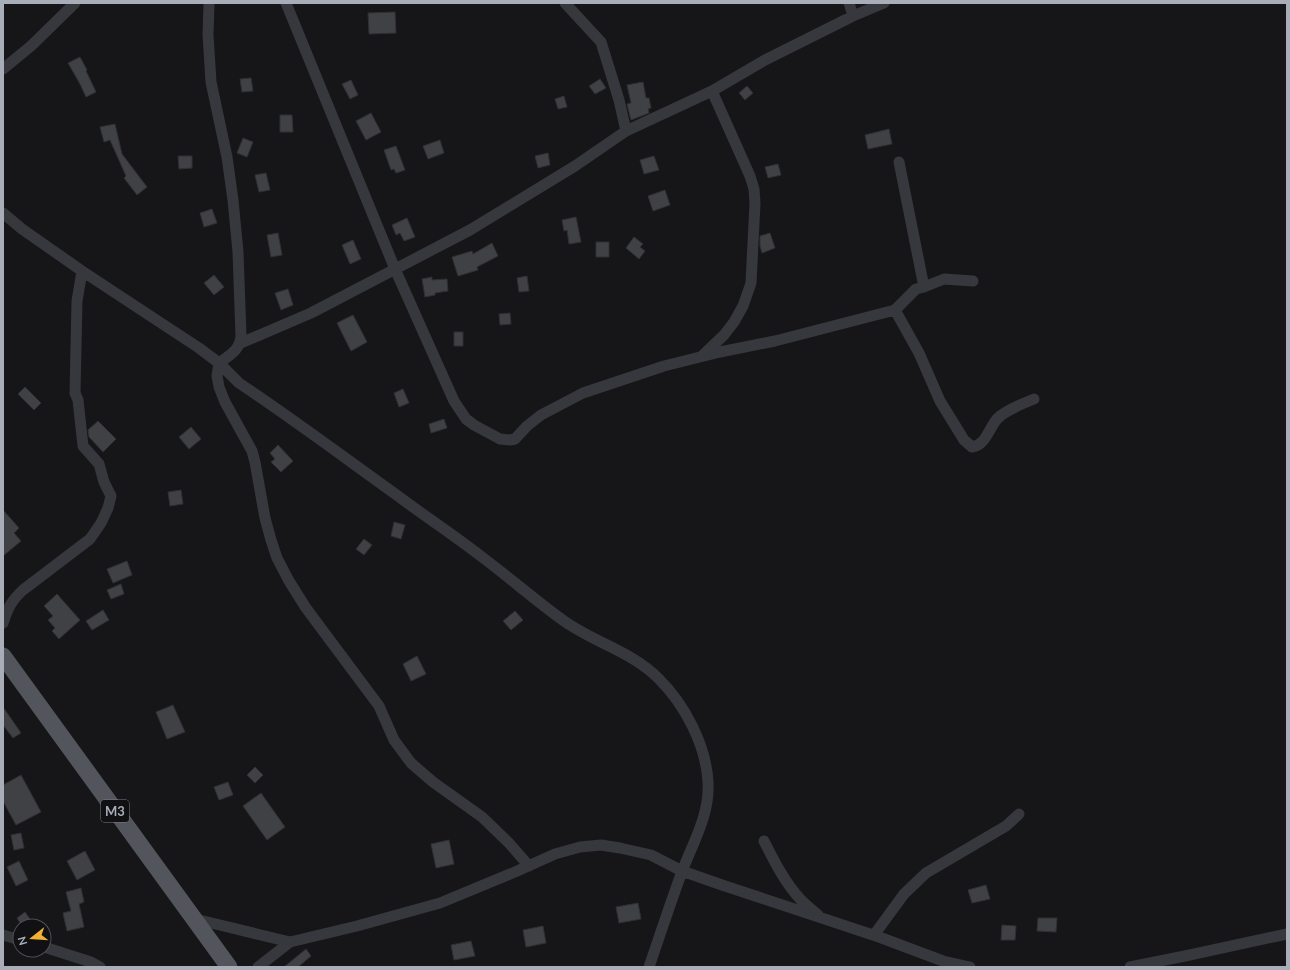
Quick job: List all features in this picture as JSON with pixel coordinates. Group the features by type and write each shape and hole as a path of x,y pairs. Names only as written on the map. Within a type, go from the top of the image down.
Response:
{"main road":[{"name":"M3","path":"3,656 195,919 228,967"}],"street":[{"path":"3,69 31,46 75,3"},
{"path":"209,3 208,35 211,82 227,157 238,252 241,343"},
{"path":"286,3 395,269 454,401 466,419 500,439 510,440 515,438 541,415 583,393 664,366 775,341 895,310 916,289 944,279 973,280"},
{"path":"565,3 601,42 619,100 626,131"},
{"path":"849,3 853,16"},
{"path":"529,866 510,843 482,818 433,782 411,763 394,740 378,706 306,608 289,581 277,558 271,540 265,518 256,462 252,451 225,402 219,387 217,376 219,363 235,351 241,343 311,313 470,230 575,166 626,131 712,91 765,60 853,16 884,3"},
{"path":"701,357 728,331 743,306 751,283 754,228 754,189 750,176 712,91"},
{"path":"899,162 924,287"},
{"path":"3,214 82,271 174,330 219,363 239,383 482,557 564,620 584,634 630,656 646,666 660,679 683,708 692,725 704,759 708,783 707,802 703,819 682,871 648,967"},
{"path":"3,623 13,600 23,590 90,539 101,523 108,508 111,496 104,482 99,464 83,446 78,400 75,393 77,302 82,271"},
{"path":"895,310 918,353 940,401 964,440 972,447 980,444 989,434 997,418 1021,404 1034,399"},
{"path":"874,935 904,894 926,874 1000,830 1009,824 1019,814"},
{"path":"764,841 774,861 801,900 821,918"},
{"path":"258,967 290,942 364,924 440,903 555,854 580,847 601,845 651,856 682,871 909,947 943,961 970,967"},
{"path":"195,919 290,942"},
{"path":"1130,967 1287,934"},
{"path":"52,950 91,962 100,967"}],"building":[{"path":"395,12 396,33 369,34 368,13"},
{"path":"80,57 96,92 86,97 68,63"},
{"path":"251,78 253,91 242,92 240,79"},
{"path":"600,79 606,88 595,94 589,86"},
{"path":"351,80 358,95 350,99 342,84"},
{"path":"643,82 646,98 649,98 651,108 648,109 649,113 631,120 627,104 631,103 627,85"},
{"path":"747,86 753,93 745,100 739,93"},
{"path":"564,96 567,107 558,109 555,99"},
{"path":"371,113 381,132 366,140 356,121"},
{"path":"280,115 292,115 293,132 280,132"},
{"path":"115,124 122,154 147,187 137,195 124,178 126,176 110,140 104,142 100,127"},
{"path":"889,129 892,144 868,149 865,135"},
{"path":"243,138 253,142 247,157 237,153"},
{"path":"440,140 444,153 428,159 423,146"},
{"path":"396,146 405,170 396,173 394,169 391,170 384,150"},
{"path":"548,153 550,165 538,168 535,156"},
{"path":"178,156 192,156 192,168 179,169"},
{"path":"654,156 659,170 644,174 640,160"},
{"path":"778,164 781,175 768,178 765,167"},
{"path":"266,173 270,190 259,192 255,175"},
{"path":"665,190 670,205 653,211 648,196"},
{"path":"212,209 217,223 204,227 200,213"},
{"path":"576,217 581,242 569,244 567,230 564,231 562,220"},
{"path":"407,218 415,237 404,241 400,233 396,235 392,225"},
{"path":"278,233 282,255 271,257 267,235"},
{"path":"770,233 775,248 762,253 760,236"},
{"path":"634,237 643,244 640,247 645,251 639,259 626,248"},
{"path":"353,240 361,259 350,264 342,245"},
{"path":"596,242 609,242 609,257 596,257"},
{"path":"492,243 498,256 477,267 478,270 458,276 452,257 472,251 473,254"},
{"path":"214,275 224,287 214,295 204,283"},
{"path":"527,276 529,291 519,292 517,278"},
{"path":"432,277 432,280 447,279 448,291 435,293 435,295 425,297 422,279"},
{"path":"288,289 293,305 281,310 275,293"},
{"path":"510,313 511,324 500,325 499,314"},
{"path":"353,315 367,342 351,351 337,323"},
{"path":"454,332 463,332 463,346 454,346"},
{"path":"25,387 41,403 34,410 18,394"},
{"path":"403,389 409,403 399,407 394,393"},
{"path":"444,419 447,428 431,433 429,424"},
{"path":"98,421 116,439 103,452 89,437 88,430"},
{"path":"191,427 201,439 189,449 179,437"},
{"path":"278,445 293,461 281,472 271,462 275,459 270,453"},
{"path":"181,490 183,504 170,506 168,492"},
{"path":"3,510 19,528 14,533 21,541 3,556"},
{"path":"394,522 405,525 401,539 391,536"},
{"path":"364,539 372,545 364,555 356,549"},
{"path":"127,561 132,575 113,583 107,569"},
{"path":"121,584 124,594 111,599 107,590"},
{"path":"57,594 80,620 59,639 52,631 55,628 48,620 53,616 44,606"},
{"path":"103,610 109,620 92,630 86,621"},
{"path":"515,611 523,620 511,630 503,621"},
{"path":"417,656 426,674 411,681 403,664"},
{"path":"173,705 185,732 167,739 156,712"},
{"path":"3,707 21,733 13,738 3,725"},
{"path":"255,767 263,775 255,783 247,775"},
{"path":"21,775 41,812 16,825 3,801 3,785"},
{"path":"228,782 233,795 219,800 214,787"},
{"path":"261,793 285,827 267,840 243,806"},
{"path":"21,833 24,848 14,850 11,835"},
{"path":"449,840 454,864 436,868 431,844"},
{"path":"85,851 95,870 77,880 67,861"},
{"path":"19,861 28,880 16,886 7,867"},
{"path":"986,885 990,899 972,903 968,890"},
{"path":"81,888 84,902 79,904 84,927 67,931 63,913 71,911 66,892"},
{"path":"638,903 641,919 619,923 616,907"},
{"path":"25,912 29,918 17,918"},
{"path":"1038,918 1057,918 1056,932 1037,931"},
{"path":"1002,925 1016,926 1015,940 1001,940"},
{"path":"543,926 546,943 526,947 523,930"},
{"path":"471,941 475,956 454,960 451,945"},
{"path":"306,949 311,956 298,967 284,967"}]}
